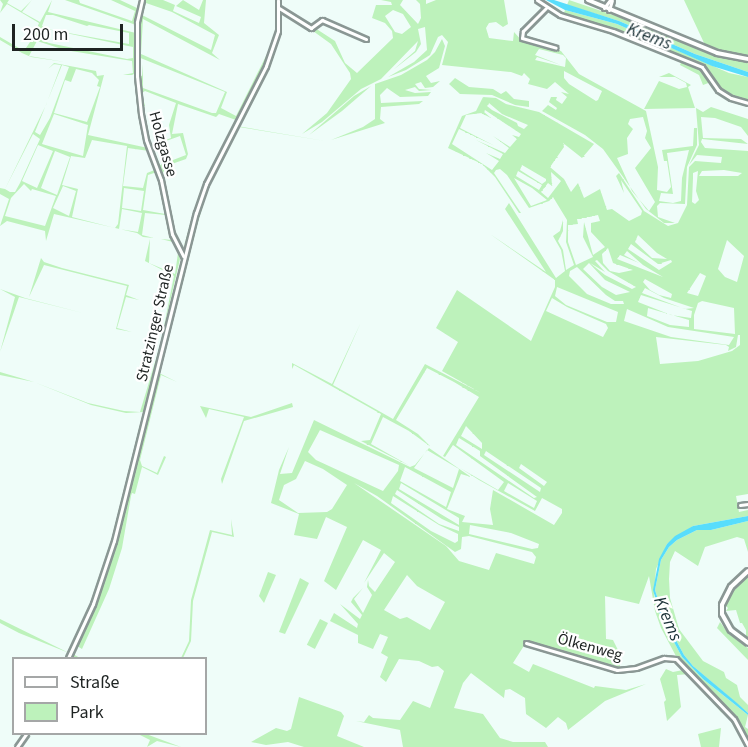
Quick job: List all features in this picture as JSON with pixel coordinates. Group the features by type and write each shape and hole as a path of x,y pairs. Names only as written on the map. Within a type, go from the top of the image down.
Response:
{"main road":[{"path":"588,0 717,53 748,59"},
{"path":"748,571 731,587 722,605 722,614 731,630 748,643"}],"street":[{"name":"Holzgasse","path":"142,0 137,22 137,76 141,114 146,140 161,180 172,234 183,256"},
{"name":"Stratzinger Straße","path":"68,657 93,604 114,541 183,256 206,184 266,66 278,31 278,0"},
{"path":"537,0 546,8 696,64 705,69 724,94 748,103"},
{"path":"603,8 611,0"},
{"path":"609,10 611,0"},
{"path":"279,8 310,28 322,20 366,39"},
{"path":"546,8 523,31 522,39 556,48"},
{"path":"740,505 748,504"},
{"name":"Ölkenweg","path":"526,643 617,670 636,668 664,658 676,659 734,719 748,745"}],"green space":[{"path":"0,0 9,0 7,3 21,11 32,0 22,12 40,22 52,0 48,12 136,33 136,73 123,75 133,73 132,61 65,50 37,41 29,56 65,62 31,57 22,53 0,40 0,37 24,51 39,23 7,4 0,13 3,4","holes":["46,15 53,15 87,26 129,33 129,44 52,30 42,26","42,28 133,47 133,58 127,59 49,43 37,38"]},
{"path":"65,0 79,0 80,3 132,21 135,11 111,0 120,0 137,8 141,0 136,25"},
{"path":"143,0 163,0 175,5 173,11 199,23 201,17 176,6 183,0 199,10 203,0 206,0 204,23 219,35 212,53 220,60 143,19 141,54 227,92 221,108 236,116 274,40 264,65 205,183 182,252 199,195 236,120 219,114 216,117 178,104 172,134 183,133 188,154 186,159 166,166 163,173 170,223 162,180 149,146 171,138 169,125 176,103 145,91 142,93 145,106 141,106 138,76 142,76 143,64 143,88 212,113 216,113 225,92 138,57 138,22","holes":["146,3 172,12 215,35 211,50 142,15","180,136 186,155 160,165 152,146"]},
{"path":"381,0 403,0 400,5 418,24 421,18 420,4 416,0 426,0 426,4 436,0 504,0 508,24 503,27 496,22 489,23 486,28 489,38 513,41 514,32 523,42 561,51 579,74 646,111 658,167 657,190 667,192 671,187 667,161 664,161 662,150 693,146 694,128 697,128 697,145 687,167 685,204 660,203 657,206 658,217 675,223 664,223 646,209 639,199 649,211 655,202 635,168 651,148 645,138 647,131 643,117 630,119 628,124 633,129 627,138 628,154 617,158 630,187 603,149 585,135 542,111 548,105 556,110 557,108 549,102 551,97 557,97 556,100 562,104 567,97 561,92 569,94 555,82 547,89 528,84 530,79 524,73 522,76 511,72 442,65 448,42 442,35 438,37 430,55 406,70 388,77 414,62 427,50 425,27 418,29 421,44 416,52 393,70 415,51 418,41 381,79 361,89 322,122 302,134 327,113 351,79 350,73 331,44 313,31 315,28 335,41 345,63 357,73 393,38 392,31 385,23 372,18 376,5 392,5 391,2","holes":["393,10 403,14 411,27 402,34 395,32 385,16","539,49 563,55 566,58 565,67 535,60 537,57 561,65 535,55","564,71 602,91 598,100 596,101 569,84 564,78","689,150 682,178 681,201 673,203 659,201 661,193 673,194 667,153"]},
{"path":"569,0 622,18 716,56 748,62 748,72 695,54 619,21 567,5"},
{"path":"684,0 748,0 748,55 724,52 705,45"},
{"path":"565,10 617,24 729,73 748,77 748,102 720,89 711,74 701,65 630,35 564,13"},
{"path":"280,32 270,65 242,123 241,120 267,67"},
{"path":"442,39 445,46 439,68 426,76 431,83 440,81 433,87 425,88 421,82 415,84 419,89 432,90 419,91 415,87 405,90 415,93 431,92 428,96 400,97 387,88 380,95 381,103 423,101 419,104 381,107 380,119 385,123 331,140 363,127 375,119 375,84 401,75 427,60 435,52"},
{"path":"682,60 701,68 711,82 703,85 699,75 680,65"},
{"path":"54,63 96,71 97,76 104,75 88,135 148,148 149,151 128,148 123,186 143,188 147,173 157,169 173,242 161,239 172,240 166,215 145,213 142,235 154,238 143,237 121,229 138,232 142,213 122,209 119,229 115,228 118,224 127,146 92,140 85,158 71,156 62,185 78,189 72,217 114,228 54,214 46,241 45,231 7,221 0,226 9,199 0,194 0,188 5,189 45,106 35,132 40,135 50,118 69,67 62,65 48,101 61,65 54,64 48,69","holes":["76,69 92,73 99,80 97,86 100,87 87,122 54,113 65,80 71,82","54,114 88,125 83,156 42,144","33,134 40,139 15,192 10,192 5,189","38,145 53,151 37,188 22,181","55,151 70,157 57,195 41,188","157,172 165,214 143,210 148,175","24,184 31,191 32,189 56,196 45,226 5,216 11,198","63,186 76,191 69,216 53,208","124,188 144,191 141,211 122,208"]},
{"path":"669,73 691,85 688,87 695,108 644,109 659,81 679,89 687,87 686,83 675,77 659,77"},
{"path":"455,78 469,87 493,89 501,94 506,91 514,99 529,101 529,107 515,105 492,95 460,94 449,84"},
{"path":"371,86 342,111 309,135 354,96"},
{"path":"483,97 496,98 506,104 539,112 594,144 582,158 563,143 564,147 550,167 564,179 571,192 578,183 584,198 600,189 607,210 612,209 629,221 641,215 642,211 621,180 624,193 616,176 619,173 644,211 668,226 678,223 687,205 689,167 695,161 721,163 722,157 697,155 689,165 699,145 696,108 703,112 711,107 748,119 748,136 741,127 715,118 701,117 703,138 741,139 748,144 702,139 701,142 705,148 748,151 748,494 736,496 739,512 748,510 748,516 693,526 667,544 656,569 654,595 661,618 682,657 703,679 748,715 745,727 748,729 748,741 735,719 721,712 690,674 677,675 681,707 667,721 664,702 666,700 660,679 666,669 673,672 688,669 677,658 661,628 655,611 649,576 639,604 605,596 606,639 613,640 619,652 620,668 596,663 527,641 513,663 529,672 533,664 594,688 595,686 626,690 646,684 605,701 568,730 566,723 558,717 546,728 526,714 525,698 510,689 505,690 504,698 471,673 463,683 454,708 483,714 500,738 513,742 545,742 548,747 403,747 400,730 356,721 364,722 369,715 373,718 400,720 413,701 430,708 444,671 438,666 432,667 419,661 399,659 386,682 380,677 388,657 381,653 388,637 380,634 373,649 358,643 358,635 330,621 334,613 357,628 358,624 340,604 360,619 362,615 351,602 353,598 363,588 354,599 363,613 372,595 367,587 368,580 369,586 375,592 395,562 384,553 364,583 381,550 363,540 336,590 324,581 347,527 326,517 317,539 294,535 299,514 271,503 279,470 289,447 280,474 292,473 314,420 410,467 415,465 424,453 414,468 453,488 459,469 427,450 429,448 471,477 461,474 447,509 465,516 462,522 493,525 490,509 493,490 554,525 562,513 562,509 542,498 535,511 479,480 460,468 498,490 504,482 453,445 445,457 443,456 479,397 454,382 427,368 396,420 418,434 431,447 409,431 383,417 371,444 410,466 361,441 370,440 381,414 294,365 292,369 292,363 332,384 361,322 333,385 393,419 425,364 481,393 442,371 458,342 436,328 457,290 531,341 555,287 555,280 490,234 546,272 505,209 509,203 556,278 565,271 561,250 553,236 560,231 563,220 563,231 558,241 563,250 566,270 574,265 566,242 567,220 553,197 549,201 529,208 507,175 500,169 496,170 494,173 521,213 519,213 495,177 482,164 448,148 462,116 476,111","holes":["489,103 502,114 528,125 524,129 517,123 492,110 487,106","485,110 521,134 519,137 512,135 517,139 510,147 493,136 509,148 505,153 476,140 503,154 500,159 486,153 499,161 492,170 452,144 459,129 495,146 460,128 466,115 481,113 491,118 484,112","522,165 546,179 546,181 542,184 520,170","724,170 742,173 738,176 699,176 702,171","518,171 542,185 539,190 516,176","698,171 696,191 699,200 695,204 692,202 693,173","551,172 561,181 548,198 541,192 548,183 552,186","514,178 547,200 531,206","598,215 600,221 591,223 591,232 605,247 593,255 584,222 583,237 593,257 576,265 568,242 568,225 578,224 577,219","638,235 657,253 667,259 652,258 635,242","727,240 744,256 737,282 725,277 718,269","631,244 658,264 671,260 672,262 659,270 628,249","608,248 613,263 633,270 619,273 610,271 603,263 602,254","627,251 643,265 663,277 617,259 620,255 639,263 624,255","597,260 608,271 636,287 632,289 605,275 590,263 605,272 595,261","589,263 605,280 630,292 616,295 602,287 583,269","577,267 606,295 615,301 623,301 624,304 611,304 587,294 569,276 570,271","700,273 706,276 698,296 687,293","645,279 672,294 671,298 659,295 643,282","557,287 618,312 616,322 607,322 566,305 555,296","645,288 664,298 694,308 685,309 692,311 691,318 673,315 689,320 689,327 670,325 647,316 648,308 668,314 638,302 641,295 682,308 642,293","552,298 606,324 608,328 603,337 546,311","702,301 734,308 735,334 694,329 694,315 698,303","627,309 668,327 734,337 729,345 671,337 624,321","738,335 740,335 740,345 732,351 698,361 660,364 656,337 726,345 729,347 728,351 736,347","466,426 482,443 482,449 461,436","320,430 399,465 398,471 383,491 316,460 308,452","459,438 480,451 480,456 537,497 534,498 456,445","486,451 541,488 540,492 484,455","305,461 323,469 347,485 332,509 327,512 298,513 279,500 284,485 296,479","521,464 547,482 544,486 519,468","405,467 451,492 446,507 400,481","354,483 377,496 455,552 461,549 462,537 469,536 532,552 536,557 534,564 496,553 489,570 459,561 446,546","401,483 459,518 459,525 399,489","508,483 537,501 534,508 504,491","397,490 442,519 459,527 459,531 439,524 395,494","393,496 439,525 458,534 458,541 455,543 431,531 391,503","470,525 511,533 539,544 538,548 532,549 469,534","407,575 417,586 445,602 430,630 407,617 400,619 384,610"]},
{"path":"237,126 325,141 239,127 209,185 176,296 203,197"},
{"path":"150,239 149,263 175,274 178,253 180,259 162,336 174,276 145,261"},
{"path":"41,258 44,262 62,268 129,285 126,295 139,300 126,297 117,328 132,332 116,329 127,286 44,265 29,297"},
{"path":"0,289 83,313 19,297 0,352 15,297"},
{"path":"162,339 143,412 126,413 91,405 34,382 88,403 140,412"},
{"path":"0,372 34,382 0,375"},
{"path":"161,374 177,382 161,375 140,460 142,466 157,473 164,456 166,457 158,475 142,467 135,494 132,493 131,496 122,548 109,589 82,649 77,646 73,654 78,657 69,657 106,570 124,510 157,375"},
{"path":"292,403 293,407 244,421 222,484 221,479 244,417 209,409 206,418 200,406 251,417"},
{"path":"231,519 234,537 212,532 193,601 191,641 181,657 189,641 191,600 210,530 232,535"},
{"path":"748,521 748,552 744,539 737,537 705,547 698,566 675,551 670,562 669,579 670,598 679,629 703,661 724,672 726,678 737,685 740,697 748,705 748,713 693,666 684,655 664,618 655,590 661,560 669,547 677,540 697,530 711,530"},
{"path":"268,572 276,575 264,603 259,596"},
{"path":"748,575 748,639 746,639 746,630 740,623 736,610 726,611 728,608 725,605 734,589"},
{"path":"300,578 309,583 285,634 279,632"},
{"path":"0,619 69,653 19,633 0,623"},
{"path":"320,619 328,623 315,649 307,645"},
{"path":"720,622 728,633 748,648 748,660 717,628"},
{"path":"299,697 341,712 344,716 337,736 364,747 304,747 288,742 266,745 251,742 276,728 287,731 291,729"},
{"path":"721,728 719,747 701,747 698,734"},
{"path":"140,735 149,735 181,747 157,741 147,747 150,740"}],"water":[{"name":"Krems","path":"546,0 554,0 619,21 695,54 748,72 748,77 712,66 617,24 565,10"},
{"name":"Krems","path":"748,516 748,521 711,530 697,530 677,540 669,547 661,560 655,590 664,618 684,655 693,666 748,715 703,679 682,657 661,618 653,590 659,559 667,544 675,536 693,526"}]}
